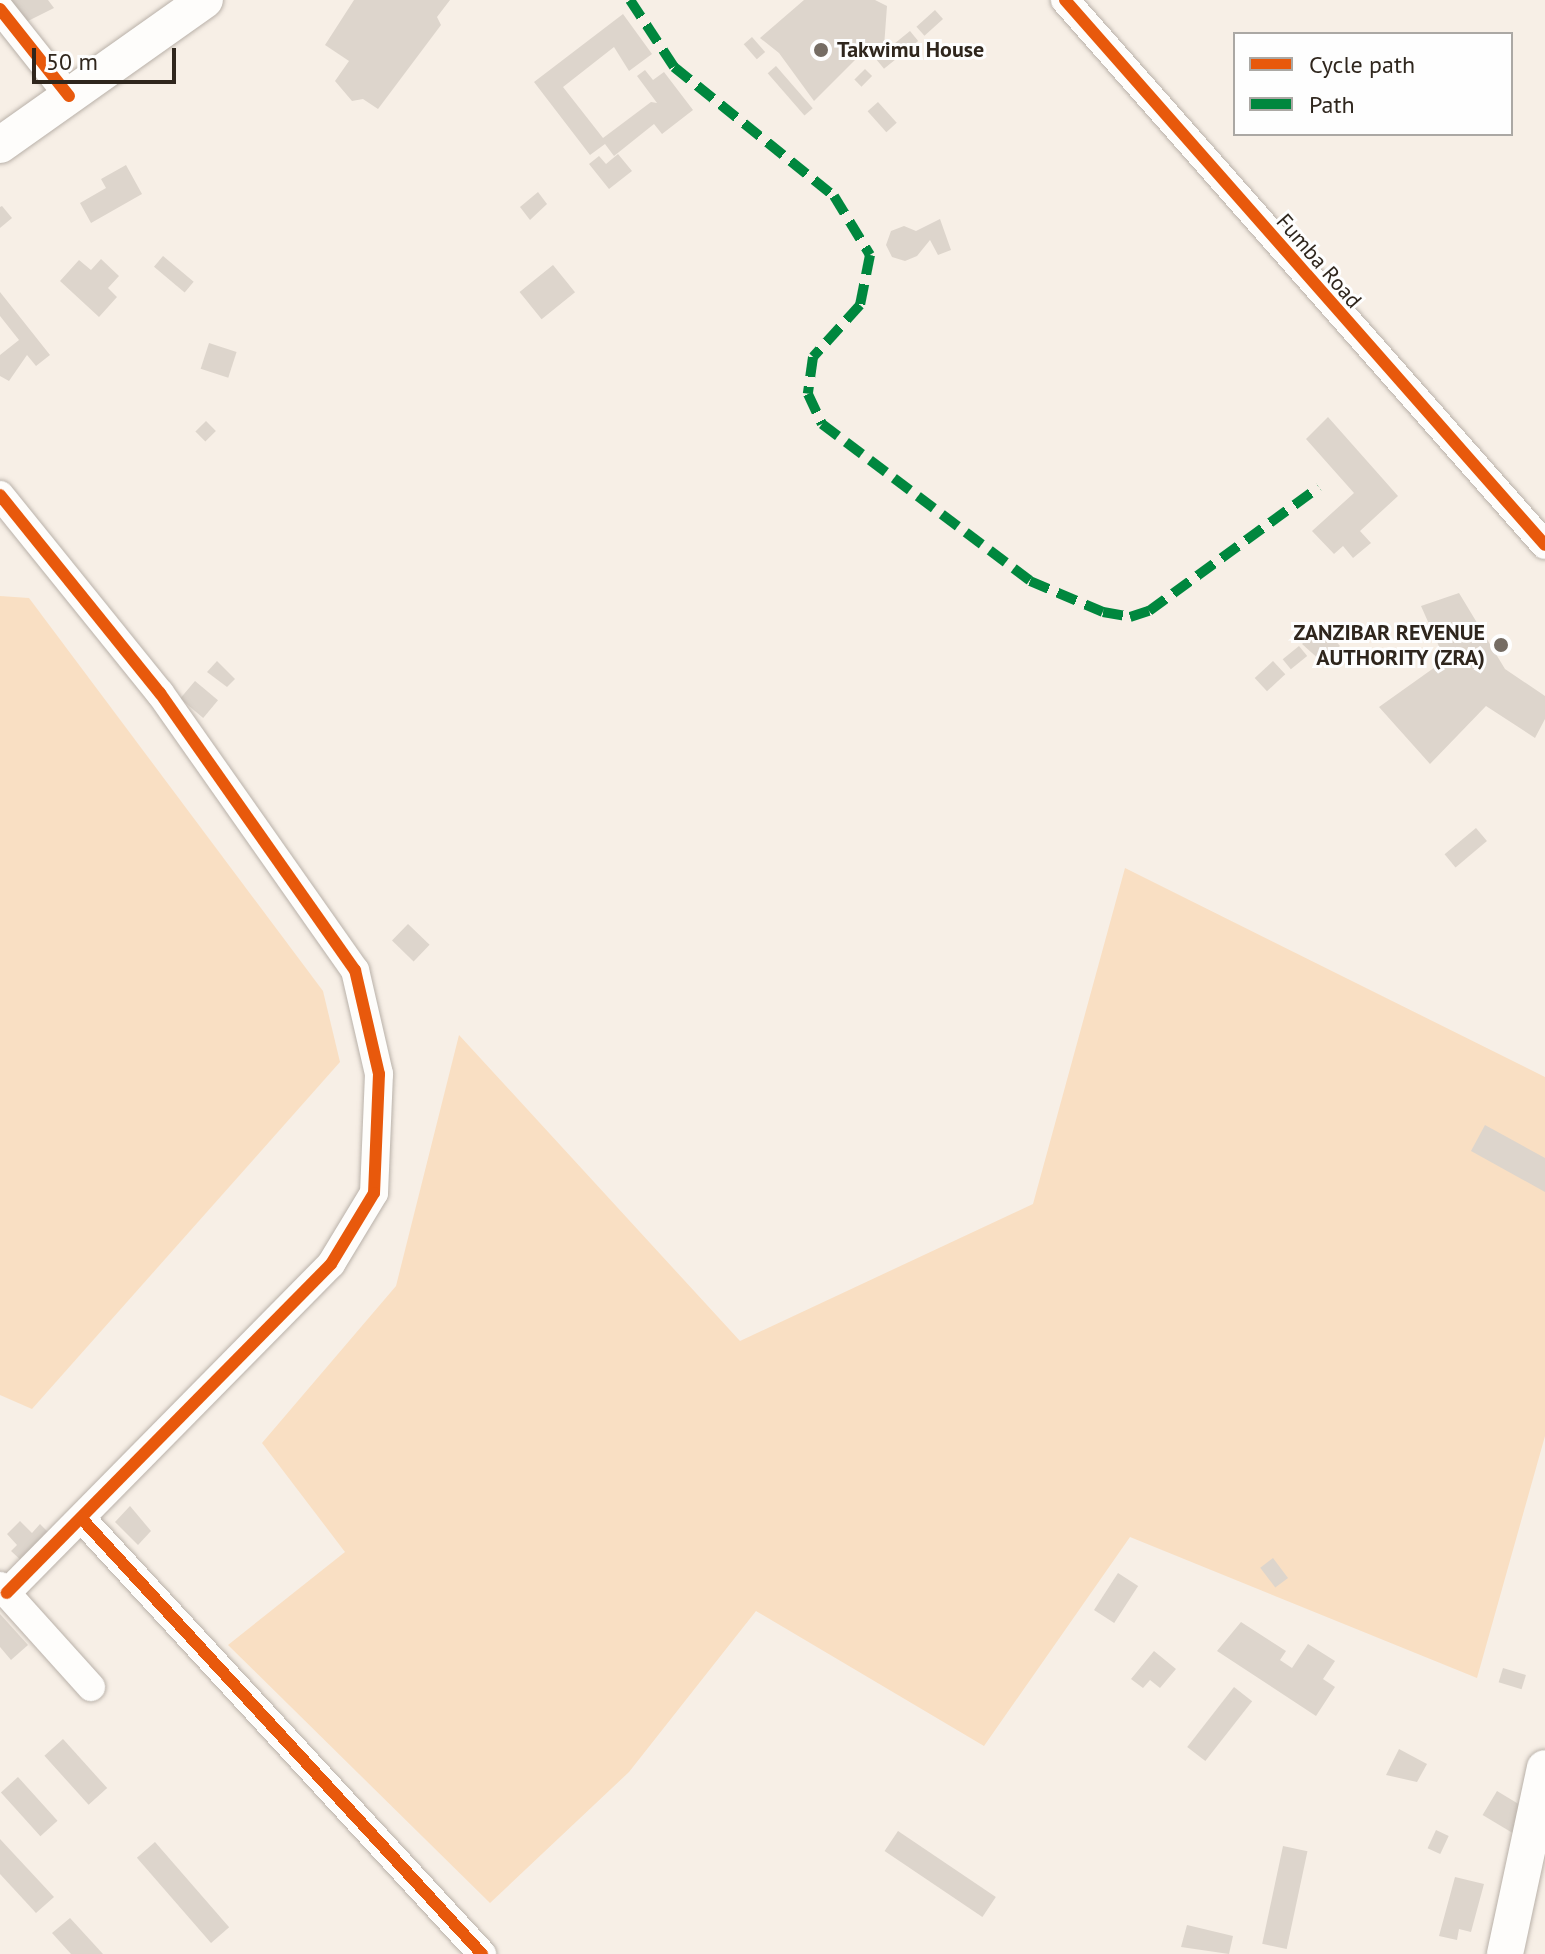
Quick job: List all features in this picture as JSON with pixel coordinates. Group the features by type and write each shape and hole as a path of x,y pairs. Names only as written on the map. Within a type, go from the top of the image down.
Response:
{"main road":[{"path":"0,145 62,86 164,0"},
{"path":"0,118 62,86 205,0"},
{"path":"1505,1954 1544,1775"},
{"path":"1523,1954 1545,1860"}],"street":[{"name":"Fumba Road","path":"1065,0 1545,545"},
{"path":"0,9 62,86"},
{"path":"0,495 160,693 355,970 379,1074 374,1193 331,1264 82,1519 3,1590 91,1687"},
{"path":"82,1519 482,1954"}],"shaded area":[{"path":"0,596 29,598 323,991 340,1062 32,1409 0,1395"},
{"path":"1125,868 1545,1077 1545,1436 1477,1678 1130,1537 984,1746 756,1611 629,1772 490,1903 228,1645 345,1552 262,1443 396,1286 459,1035 740,1341 1033,1204"}],"building":[{"path":"5,0 48,0 54,8 22,24"},
{"path":"354,0 450,0 437,17 441,25 378,109 363,99 352,101 335,81 349,61 325,45"},
{"name":"Takwimu House","path":"804,0 875,0 887,6 884,47 863,52 814,101 779,53 760,38"},
{"path":"935,10 943,19 924,36 916,27"},
{"path":"623,14 652,54 629,71 614,47 563,87 603,138 651,102 657,103 637,76 645,70 653,80 664,72 693,110 662,134 654,124 614,156 605,144 590,155 534,82"},
{"path":"910,31 918,41 884,69 876,59"},
{"path":"752,37 765,52 757,59 744,44"},
{"path":"776,66 813,108 804,115 768,73"},
{"path":"865,69 872,76 861,87 854,80"},
{"path":"878,102 897,123 886,132 868,111"},
{"path":"618,154 632,171 609,189 589,164 599,156 606,164"},
{"path":"126,165 142,194 91,223 80,203 106,188 101,179"},
{"path":"538,192 547,204 530,220 520,207"},
{"path":"0,207 12,218 0,228"},
{"path":"940,219 951,250 938,255 930,240 917,256 905,261 892,257 886,245 891,231 904,226 916,231"},
{"path":"163,256 194,282 185,292 154,267"},
{"path":"101,259 119,276 108,288 117,297 99,317 60,281 79,260 91,270"},
{"path":"553,265 575,292 542,319 520,292"},
{"path":"0,292 50,355 36,366 27,355 9,381 0,376 0,355 19,340 0,316"},
{"path":"209,343 237,352 228,378 201,369"},
{"path":"1328,417 1398,496 1360,531 1371,543 1353,558 1343,546 1334,554 1312,531 1354,493 1306,439"},
{"path":"206,421 216,431 205,442 195,432"},
{"path":"1459,593 1505,669 1545,696 1545,719 1535,738 1486,706 1430,764 1379,707 1445,660 1421,606"},
{"path":"1322,625 1340,646 1322,662 1302,644"},
{"path":"1299,646 1307,656 1291,669 1283,659"},
{"path":"217,661 235,679 227,687 207,672"},
{"path":"1273,661 1285,674 1267,691 1255,678"},
{"path":"195,681 218,700 203,718 180,699"},
{"path":"1476,828 1487,841 1456,867 1445,854"},
{"path":"408,924 430,945 414,961 392,941"},
{"path":"1485,1125 1545,1158 1545,1192 1471,1151"},
{"path":"130,1506 151,1531 138,1545 115,1522"},
{"path":"20,1521 32,1533 40,1524 53,1537 25,1564 11,1551 17,1545 7,1534"},
{"path":"1273,1558 1288,1578 1275,1588 1260,1568"},
{"path":"1118,1573 1138,1586 1114,1623 1094,1610"},
{"path":"0,1614 28,1645 11,1660 0,1647"},
{"path":"1241,1622 1286,1651 1280,1660 1292,1668 1308,1644 1335,1661 1323,1679 1335,1687 1316,1716 1217,1651"},
{"path":"1154,1651 1176,1669 1160,1688 1150,1680 1143,1688 1131,1679"},
{"path":"1503,1668 1526,1675 1522,1689 1499,1682"},
{"path":"1234,1687 1252,1701 1205,1761 1187,1747"},
{"path":"63,1739 107,1788 89,1805 44,1756"},
{"path":"1399,1749 1427,1764 1417,1782 1386,1775"},
{"path":"18,1777 57,1821 40,1836 1,1792"},
{"path":"1497,1791 1527,1809 1513,1833 1483,1815"},
{"path":"1436,1830 1449,1836 1440,1854 1428,1848"},
{"path":"898,1831 996,1897 982,1917 885,1851"},
{"path":"0,1839 54,1897 36,1913 0,1874"},
{"path":"155,1842 229,1927 211,1943 137,1858"},
{"path":"1283,1846 1307,1851 1287,1949 1262,1944"},
{"path":"1455,1877 1484,1884 1471,1932 1459,1929 1457,1940 1439,1936"},
{"path":"70,1918 103,1954 71,1954 52,1933"},
{"path":"1187,1925 1233,1936 1229,1954 1181,1947"}],"marked path":[{"path":"630,0 674,67 834,196 870,255 860,305 813,357 808,394 822,424 1030,581 1103,612 1130,617 1149,611 1319,487"}],"cycle path":[{"path":"1065,0 1545,545"},
{"path":"0,9 69,96"},
{"path":"0,495 160,693 355,970 379,1074 374,1193 331,1264 7,1593"},
{"path":"82,1519 482,1954"}],"place":[{"name":"Takwimu House","path":"821,50"},
{"name":"ZANZIBAR REVENUE AUTHORITY (ZRA)","path":"1501,645"}]}
